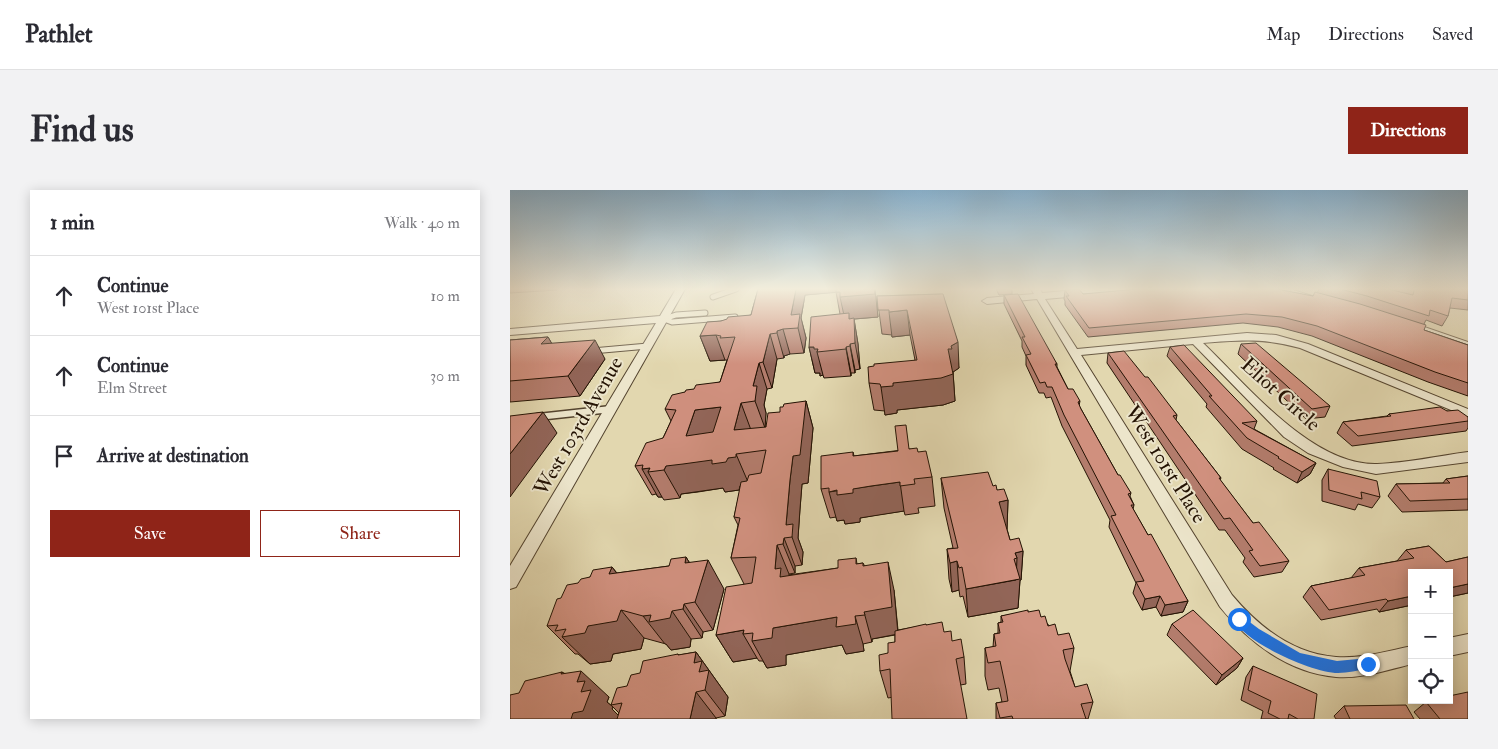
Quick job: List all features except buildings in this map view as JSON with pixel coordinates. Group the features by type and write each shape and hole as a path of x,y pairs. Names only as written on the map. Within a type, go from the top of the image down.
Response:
{"street":[{"name":"West 103rd Avenue","path":"511,578 667,314"},
{"name":"West 101st Place","path":"1049,314 1226,601 1239,619 1298,658 1319,664 1337,667 1368,664 1408,656"},
{"path":"510,332 664,319"},
{"path":"1396,321 1468,345"},
{"path":"1073,354 1247,336 1276,338 1289,341 1468,412"},
{"name":"Eliot Circle","path":"1194,341 1289,434 1313,450 1348,464 1376,469 1468,457"},
{"path":"1453,646 1468,643"}],"lane":[{"path":"664,319 689,314"},
{"path":"664,319 672,322 735,317"},
{"path":"582,352 648,346"},
{"path":"528,418 611,409"}],"route":[{"path":"1239,619 1255,633 1298,658 1337,667 1368,664"}]}
